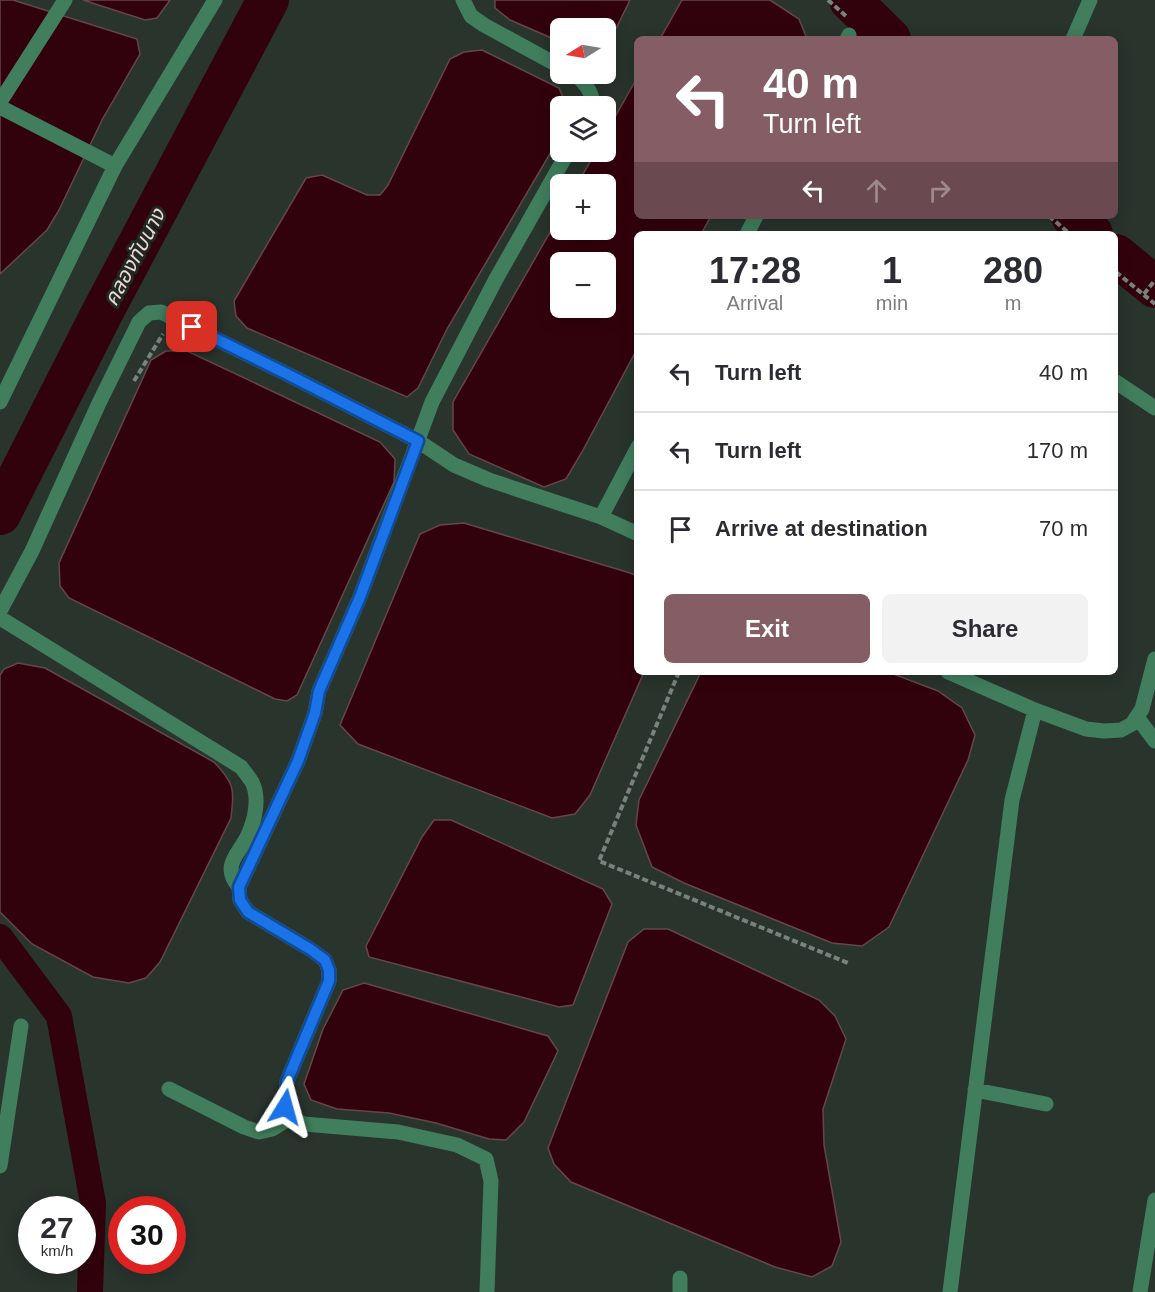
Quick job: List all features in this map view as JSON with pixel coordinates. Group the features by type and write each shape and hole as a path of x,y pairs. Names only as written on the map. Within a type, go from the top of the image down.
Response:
{"street":[{"path":"64,0 0,105 115,166"},
{"path":"0,402 115,166 215,0"},
{"path":"463,0 471,16 550,61"},
{"path":"1074,36 1090,0"},
{"path":"487,1292 491,1180 486,1159 457,1145 398,1132 304,1124 291,1118 285,1107 287,1081 329,981 329,970 325,960 310,949 248,912 240,900 239,887 298,761 315,713 319,691 360,597 432,402 496,279 562,162"},
{"path":"0,611 32,551 99,403 139,322 149,313 161,312 287,374 418,441 454,465 489,480 601,518 634,532"},
{"path":"1118,383 1155,408"},
{"path":"601,518 634,460"},
{"path":"0,618 241,767 252,782 257,799 248,836 234,856 231,869 233,880 239,887"},
{"path":"955,675 1035,710 1086,729 1121,730 1132,724 1142,710 1155,659"},
{"path":"950,1292 1012,800 1035,710"},
{"path":"1137,717 1155,741"},
{"path":"0,1166 21,1026"},
{"path":"170,1089 244,1127 259,1132 272,1129 291,1118"},
{"path":"975,1090 1046,1104"},
{"path":"1140,1292 1155,1200"}],"path":[{"path":"1052,219 1066,231"},
{"path":"1118,274 1155,304"},
{"path":"1144,294 1155,280"},
{"path":"132,384 173,318"},
{"path":"679,675 599,861 848,963"}],"shaded area":[{"path":"0,0 13,0 137,39 140,54 102,120 47,230 0,274"},
{"path":"83,0 170,0 157,18 145,20"},
{"path":"495,0 630,0 616,29 616,18 550,18 550,37 510,20 495,8"},
{"path":"682,0 770,0 799,19 806,36 662,36"},
{"path":"482,50 559,88 562,96 550,96 550,154 447,329 418,388 407,397 247,328 236,316 234,301 306,178 322,175 367,195 380,195 388,185 450,59 464,52"},
{"path":"634,83 634,219 709,219 703,231 634,231 634,355 566,479 544,487 469,454 453,430 453,402 550,232 550,240 616,240 616,174 583,174 590,162 616,162 616,115"},
{"path":"166,351 187,351 380,442 395,459 394,482 297,695 287,701 275,699 69,598 60,586 59,563 151,360"},
{"path":"464,523 634,575 634,675 643,675 590,795 575,814 552,818 358,744 340,725 420,534 440,525"},
{"path":"18,663 45,668 214,762 229,782 233,800 231,818 160,962 146,978 129,983 93,977 32,944 0,912 0,675 4,669"},
{"path":"700,675 896,675 938,691 962,708 975,735 968,760 889,927 862,946 832,943 684,883 652,867 636,825 639,800"},
{"path":"434,820 451,820 603,889 612,904 573,1005 559,1007 369,957 366,946 422,837"},
{"path":"644,929 668,929 819,1000 835,1016 846,1039 823,1109 824,1145 841,1242 832,1266 812,1277 775,1267 571,1182 554,1164 548,1148 628,942"},
{"path":"364,983 548,1036 558,1051 524,1122 506,1140 489,1139 436,1123 389,1113 337,1109 311,1100 304,1084 323,1029 343,990"}],"waterway":[{"name":"คลองทับนาง","path":"0,514 102,313 268,0"},
{"path":"850,0 887,36"},
{"path":"1075,219 1089,231"},
{"path":"1118,257 1155,287"},
{"path":"0,937 59,1016 93,1203 90,1292"}],"route":[{"path":"192,327 418,441 360,597 319,691 315,713 298,761 239,887 240,900 248,912 310,949 325,960 329,970 329,981 287,1081 285,1107"}]}
